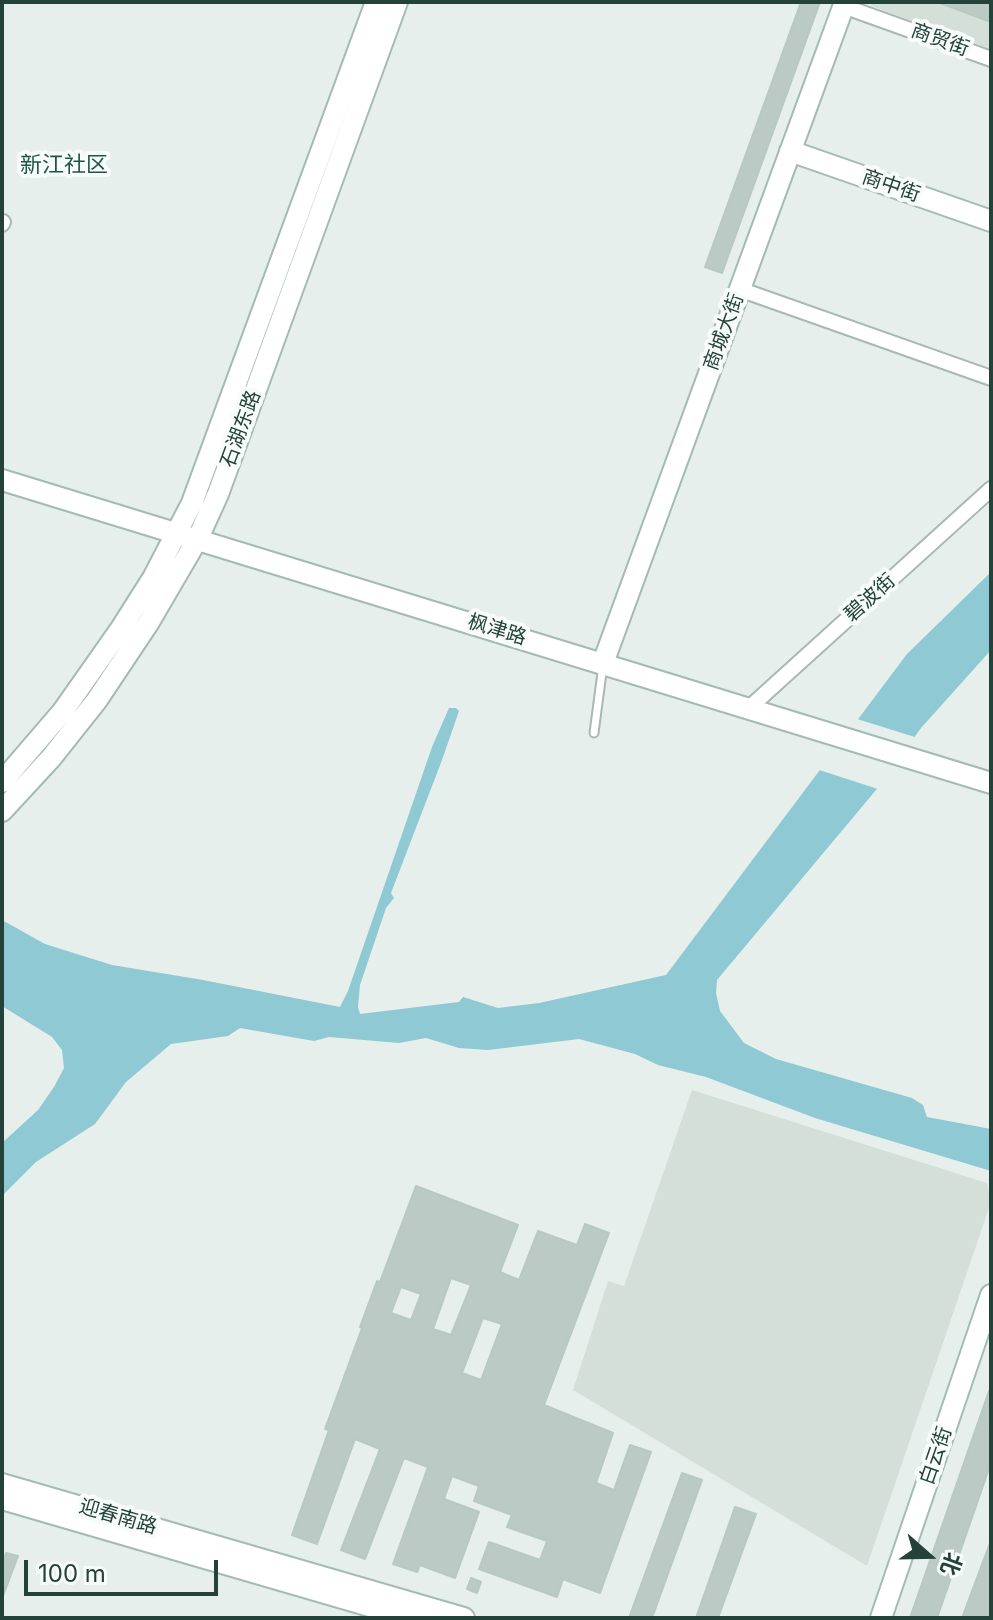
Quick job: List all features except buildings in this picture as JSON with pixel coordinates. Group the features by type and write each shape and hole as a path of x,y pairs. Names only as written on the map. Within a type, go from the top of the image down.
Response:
{"main road":[{"name":"石湖东路","path":"2,811 51,758 97,700 149,622 188,535 200,485 376,2"},
{"name":"石湖东路","path":"2,782 51,726 218,494 397,2"},
{"name":"商城大街","path":"603,663 844,4"},
{"name":"商中街","path":"790,151 991,221"},
{"name":"枫津路","path":"2,480 991,783"},
{"name":"白云街","path":"881,1618 991,1295"},
{"name":"迎春南路","path":"2,1484 464,1618"},
{"name":"迎春南路","path":"2,1499 411,1618"}],"street":[{"name":"商贸街","path":"844,4 991,59"},
{"path":"739,289 991,378"},
{"name":"碧波街","path":"749,708 991,489"}],"lane":[{"path":"594,733 603,663"}],"shaded area":[{"path":"869,2 991,2 991,51 872,6"},
{"path":"692,1090 987,1183 991,1202 867,1566 573,1390 608,1281 624,1286"}],"water":[{"path":"991,572 991,650 921,728 876,790 717,980 716,993 720,1011 744,1043 776,1059 912,1098 923,1105 927,1117 991,1129 991,1171 815,1118 706,1077 579,1039 488,1050 459,1048 426,1038 399,1043 329,1037 314,1041 240,1028 228,1036 171,1044 126,1082 95,1124 36,1162 2,1196 2,1143 38,1110 64,1068 62,1050 52,1037 2,1006 2,920 45,944 112,965 340,1007 432,747 449,708 456,708 459,711 391,893 394,898 386,908 360,985 360,1014 459,1002 463,997 498,1008 539,1003 666,975 907,654"}],"pier":[{"path":"854,718 918,738 881,790 816,769"}],"district":[{"name":"新江社区","path":"64,165"}]}
